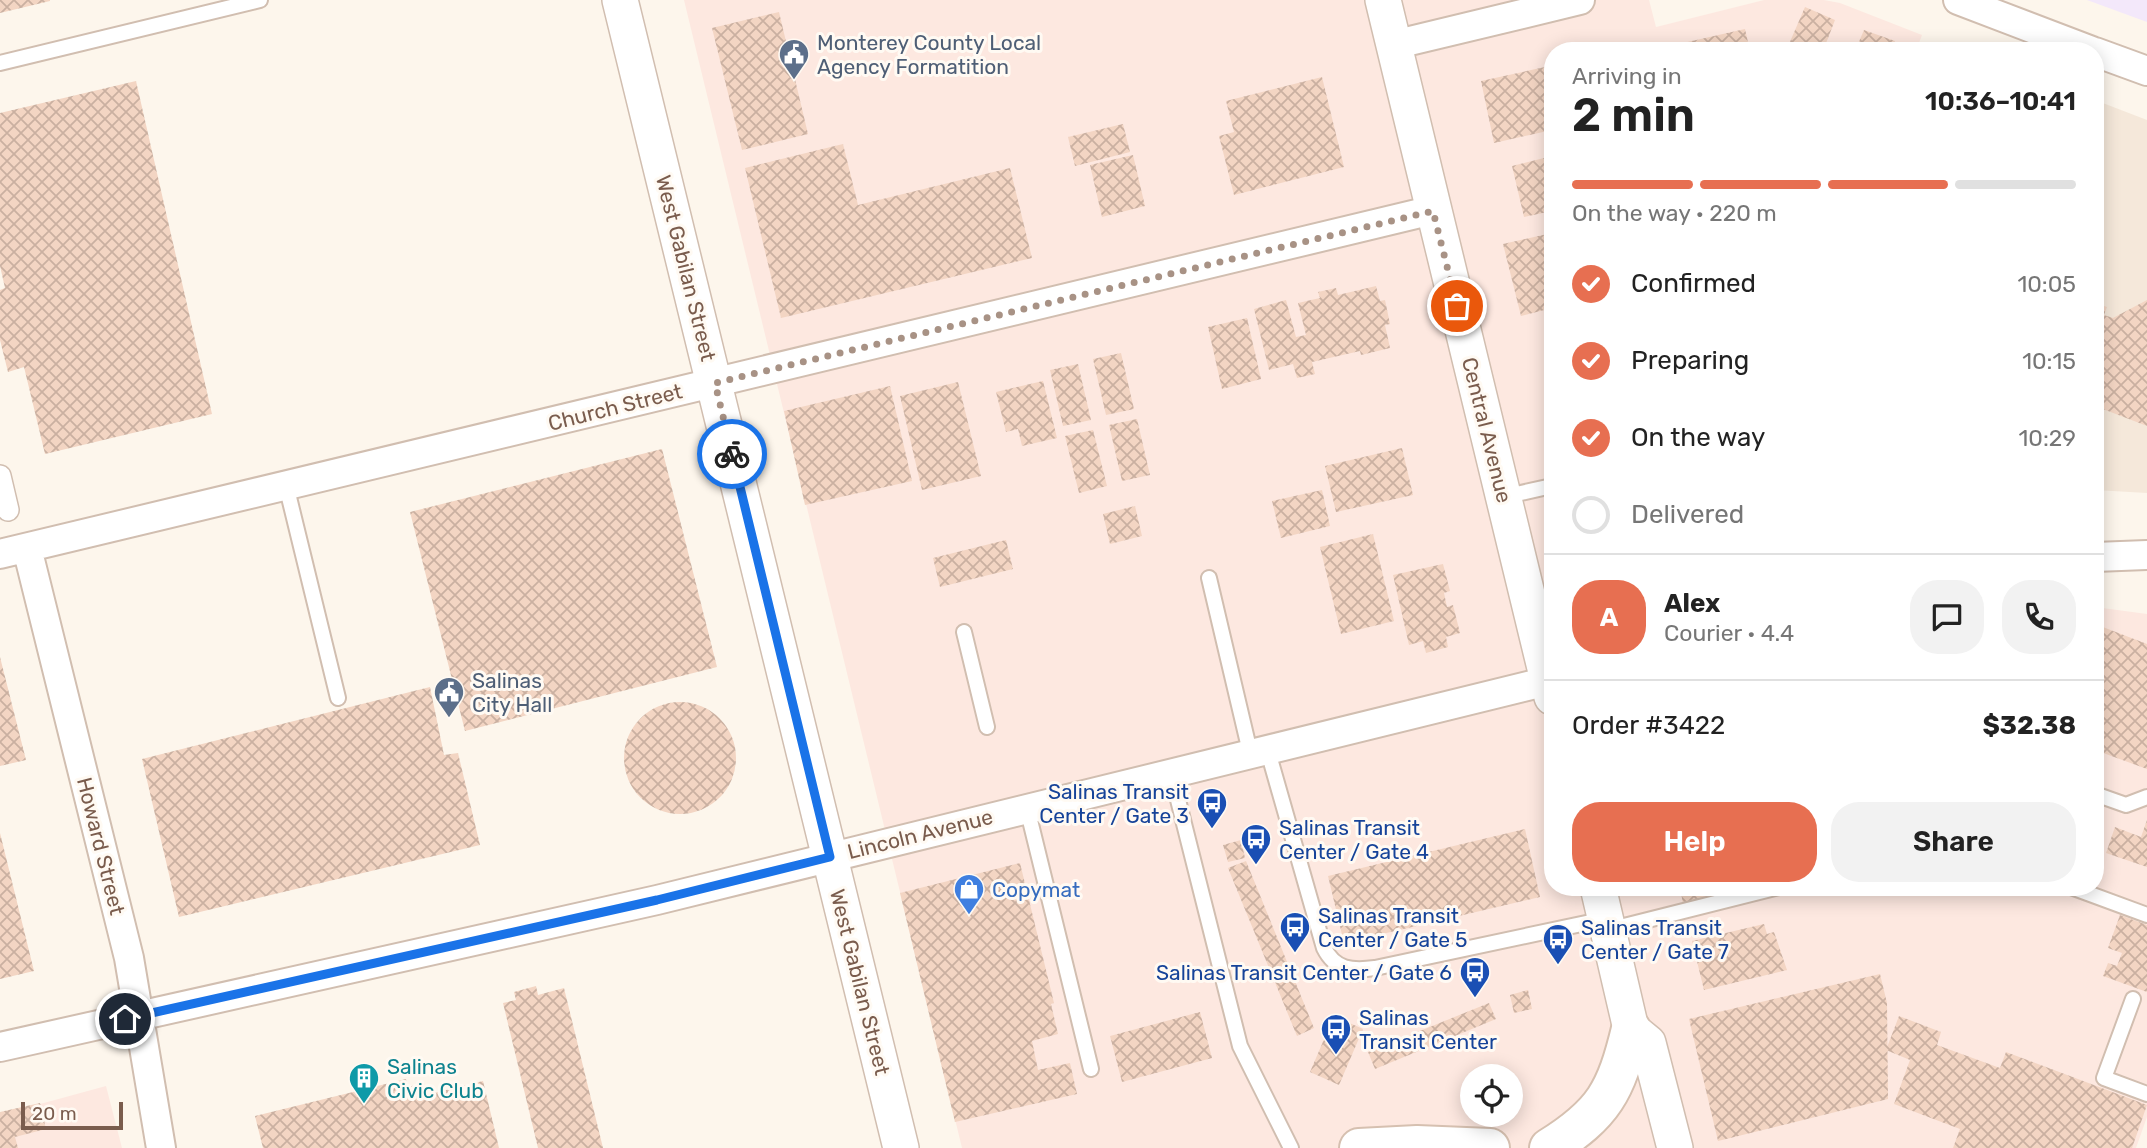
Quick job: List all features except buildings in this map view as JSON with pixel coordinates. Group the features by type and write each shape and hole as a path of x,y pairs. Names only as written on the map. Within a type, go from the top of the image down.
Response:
{"main road":[{"path":"1549,1148 1600,1109 1622,1067 1631,1030"},
{"path":"1359,1148 1490,1148"}],"street":[{"name":"West Gabilan Street","path":"620,0 901,1148"},
{"name":"Central Avenue","path":"1383,0 1544,658"},
{"path":"1394,44 1580,0"},
{"path":"1958,0 2070,42"},
{"path":"2104,55 2147,71"},
{"name":"Church Street","path":"13,551 1433,211"},
{"path":"0,476 8,510"},
{"name":"Howard Street","path":"13,551 126,944 161,1148"},
{"path":"2104,557 2147,555"},
{"name":"Lincoln Avenue","path":"0,1047 657,900 1258,750 1544,688"},
{"path":"1604,912 1631,1030 1648,1043 1675,1148"}],"lane":[{"path":"0,63 260,0"},
{"path":"286,485 338,698"},
{"path":"1503,497 1544,488"},
{"path":"1209,578 1258,750 1324,948 1339,966 1360,970 1375,968 1604,912 1716,896"},
{"path":"964,632 986,727"},
{"path":"1171,772 1240,1046 1291,1148"},
{"path":"2104,797 2126,805 2147,797"},
{"path":"1027,808 1091,1069"},
{"path":"2095,896 2147,915"},
{"path":"2133,999 2104,1078 2147,1094"}],"shaded area":[{"path":"684,0 1649,0 1656,27 1764,0 1824,0 1840,3 1922,35 1919,42 1544,42 1544,896 2104,896 2104,608 2147,614 2147,1117 2136,1148 962,1148"},
{"path":"2087,0 2147,0 2147,22"},
{"path":"2104,103 2147,120 2147,493 2104,491"},
{"path":"106,1086 122,1148 0,1148 0,1115"}],"way so far":[{"path":"732,454 715,383 1085,292 1433,211 1457,306"}],"place":[{"name":"Monterey County Local Agency Formatition","path":"794,81"},
{"name":"Salinas City Hall","path":"449,719"},
{"name":"Salinas Transit Center / Gate 3","path":"1212,830"},
{"name":"Salinas Transit Center / Gate 4","path":"1256,866"},
{"name":"Copymat","path":"969,916"},
{"name":"Salinas Transit Center / Gate 5","path":"1295,954"},
{"name":"Salinas Transit Center / Gate 7","path":"1558,966"},
{"name":"Salinas Transit Center / Gate 6","path":"1475,999"},
{"name":"Salinas Transit Center","path":"1336,1056"},
{"name":"Salinas Civic Club","path":"364,1105"}],"route":[{"path":"125,1019 657,900 830,857 732,454"}]}
